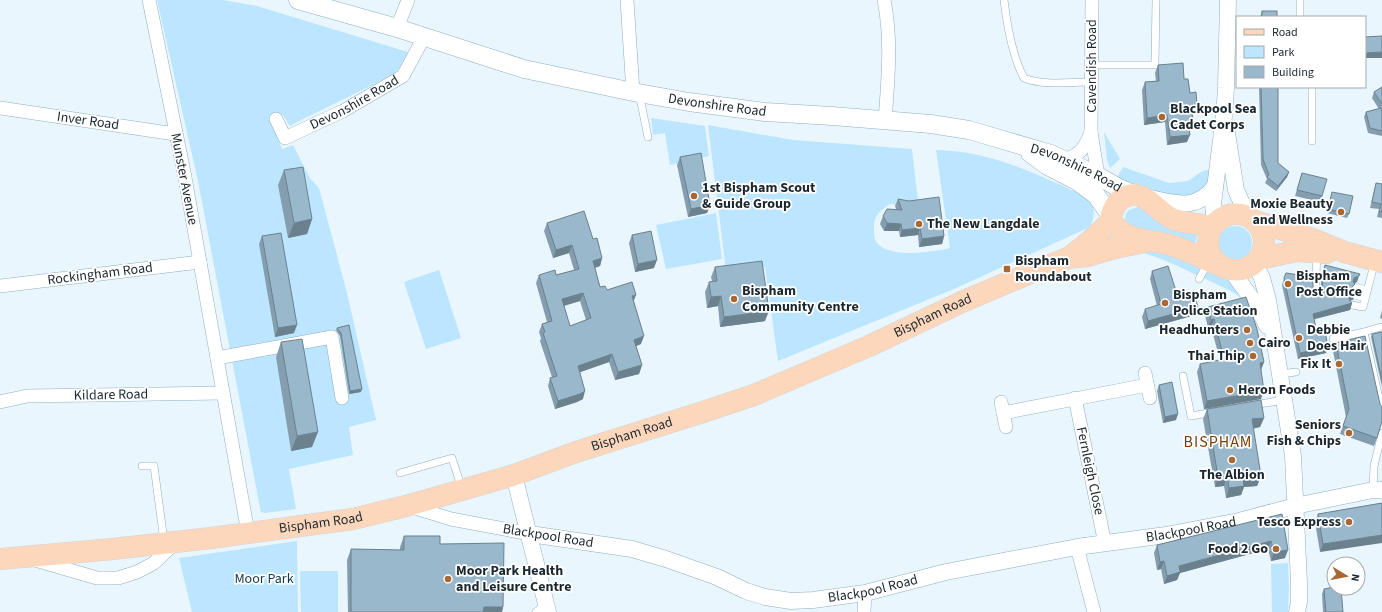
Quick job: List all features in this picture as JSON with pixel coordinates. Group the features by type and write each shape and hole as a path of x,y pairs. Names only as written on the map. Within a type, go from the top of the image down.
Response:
{"main road":[{"name":"Devonshire Road","path":"298,0 397,28 524,69 636,92 765,112 837,116 951,126 1052,154 1065,159 1119,188 1138,196"},
{"name":"Devonshire Road","path":"1016,144 1046,165 1077,181 1096,195 1111,219"},
{"name":"Bispham Road","path":"0,559 170,544 353,519 514,475 576,452 754,395 869,346 964,301 1068,258 1091,240 1111,219 1113,209 1120,200 1129,195 1138,196"},
{"path":"1138,196 1150,202 1165,215 1174,219 1213,225"},
{"path":"1214,267 1208,246 1209,233 1213,225 1227,215 1234,214 1315,240 1344,252 1379,262"},
{"path":"1111,219 1123,233 1149,241 1170,244 1214,267 1244,270 1257,262 1296,251 1317,253 1344,252"},
{"path":"1252,219 1263,233 1264,240 1264,246 1257,262"},
{"name":"Bispham Road","path":"1068,258 1088,256 1115,248 1149,241"}],"street":[{"name":"Munster Avenue","path":"149,0 175,134 184,172 248,533"},
{"path":"397,28 408,0"},
{"path":"627,0 636,92"},
{"path":"884,0 887,14 889,41 889,76 885,121"},
{"name":"Cavendish Road","path":"1092,0 1091,132 1098,176"},
{"path":"1213,225 1213,204 1226,88 1228,0"},
{"name":"Devonshire Road","path":"276,119 285,138 343,111 403,76 424,37"},
{"name":"Inver Road","path":"0,108 175,134"},
{"path":"1224,116 1235,184 1240,201 1252,219"},
{"name":"Cavendish Road","path":"1065,159 1072,158 1083,150 1091,132"},
{"path":"1138,196 1177,204 1192,204 1206,196 1215,186"},
{"name":"Rockingham Road","path":"0,286 200,262"},
{"path":"1257,262 1268,300 1274,340"},
{"path":"1214,267 1257,306 1288,373 1285,400 1293,456 1299,582 1299,602 1297,612"},
{"path":"217,358 332,338 342,398"},
{"path":"1006,427 1002,408 1075,398 1146,379 1150,398"},
{"name":"Kildare Road","path":"0,402 27,396 223,393"},
{"name":"Fernleigh Close","path":"1075,398 1105,544"},
{"path":"514,475 530,534 544,609"},
{"name":"Blackpool Road","path":"408,505 451,519 530,534 632,549 717,577 746,591 765,597 791,601 813,600 865,593 946,572 1078,547 1166,535 1239,521 1295,506 1378,490"},
{"name":"Bispham Road","path":"23,557 97,578 118,578 137,572 154,563 170,544"},
{"path":"1078,547 1094,612"},
{"path":"864,612 865,593"}],"lane":[{"path":"1004,0 1006,18 1019,68 1024,78 1032,81 1045,82 1091,82"},
{"path":"1092,65 1155,65 1156,0"},
{"path":"1300,0 1300,16"},
{"path":"1312,88 1312,141"},
{"path":"636,92 648,137"},
{"path":"1317,253 1318,278 1315,297 1317,298"},
{"path":"1352,305 1363,307 1367,290 1379,262"},
{"path":"1356,287 1367,290"},
{"path":"1354,296 1365,298"},
{"path":"1333,339 1381,328"},
{"path":"1364,332 1382,411"},
{"path":"1183,376 1191,416 1222,411"},
{"path":"1246,407 1285,400"},
{"path":"1378,490 1374,466 1382,433"},
{"path":"400,473 452,458 462,489"},
{"path":"142,466 154,466 170,544"}],"green space":[{"path":"157,0 223,0 257,6 408,52 400,67 393,75 290,126 283,115 270,118 282,149 293,145 310,178 319,188 347,293 376,420 349,427 353,455 289,469 296,509 265,513 261,512 198,181"},
{"path":"651,118 705,126 709,156 670,165 665,133 653,135"},
{"path":"708,125 793,140 912,149 918,201 896,205 890,204 878,214 874,224 874,236 877,243 883,248 892,251 912,253 950,248 936,150 969,153 986,157 1001,161 1048,179 1088,199 1093,207 1093,221 1090,227 954,289 778,361 765,267 726,271"},
{"path":"1104,132 1120,159 1110,168 1107,160"},
{"path":"1123,167 1169,183 1188,181 1201,172 1213,168 1209,180 1202,188 1194,194 1182,199 1116,179"},
{"path":"1138,207 1145,208 1197,233 1196,241 1194,244 1138,232 1126,222 1125,219 1126,213 1129,210"},
{"path":"716,213 722,259 666,269 656,225"},
{"path":"1235,226 1247,231 1252,243 1247,255 1235,260 1223,255 1218,243 1223,231"},
{"path":"1163,245 1226,273 1241,297 1174,264 1140,252"},
{"path":"439,270 461,338 426,349 404,282"},
{"name":"Moor Park","path":"297,541 298,612 192,612 179,558"},
{"path":"1288,563 1288,612 1272,612 1271,564"},
{"path":"300,571 338,571 338,612 301,612"}],"building":[{"path":"1262,11 1277,11 1277,16 1262,16"},
{"path":"1382,36 1382,52 1366,53 1366,37"},
{"name":"Blackpool Sea Cadet Corps","path":"1183,63 1184,79 1188,79 1190,93 1196,92 1197,104 1191,105 1193,120 1188,121 1190,135 1170,137 1167,115 1147,118 1145,82 1159,81 1158,65"},
{"path":"1382,87 1382,104 1374,92"},
{"path":"1261,88 1278,88 1278,163 1289,172 1278,186 1267,177 1269,175 1263,159"},
{"path":"1381,108 1382,131 1370,128 1366,112"},
{"name":"1st Bispham Scout & Guide Group","path":"701,153 710,205 691,209 680,157"},
{"path":"303,167 312,219 294,223 284,170"},
{"path":"1302,173 1327,179 1322,196 1297,190"},
{"path":"1376,183 1382,184 1382,212 1379,212 1381,204 1372,202"},
{"path":"1332,192 1353,196 1349,214 1328,209"},
{"name":"The New Langdale","path":"939,197 944,236 922,239 920,228 902,230 901,224 887,223 883,216 887,209 902,210 898,199 909,201"},
{"path":"584,211 593,239 597,238 602,258 593,261 600,287 605,286 607,290 632,282 636,295 632,296 644,336 634,340 642,365 618,372 612,354 578,366 585,391 558,401 550,378 557,376 543,333 545,332 542,324 552,321 539,275 555,270 556,275 579,269 572,245 556,250 547,223","holes":["583,293 591,318 570,326 562,299"]},
{"path":"651,231 657,260 638,264 632,235"},
{"path":"281,233 297,325 278,328 262,236"},
{"name":"Bispham Community Centre","path":"762,261 769,311 724,317 721,296 711,297 709,282 717,281 715,267"},
{"path":"1325,265 1360,274 1354,278 1353,282 1355,284 1351,288 1352,292 1355,294 1352,294 1349,298 1352,303 1313,314 1317,333 1325,331 1328,347 1300,353 1284,278 1286,273 1313,277 1313,293 1319,297 1322,296 1324,292 1322,288"},
{"path":"1168,266 1179,300 1195,296 1198,307 1148,321 1145,309 1161,304 1152,271"},
{"path":"1246,297 1257,329 1264,362 1260,363 1264,391 1207,401 1200,364 1224,359 1214,319 1211,320 1208,307"},
{"path":"349,325 362,389 350,391 341,333 337,328"},
{"path":"1382,332 1382,380 1372,334"},
{"path":"1365,336 1380,404 1382,407 1382,421 1377,438 1343,426 1349,409 1336,343"},
{"path":"302,339 318,432 297,436 281,342"},
{"path":"1172,382 1178,414 1165,417 1159,385"},
{"path":"1261,400 1264,418 1252,419 1261,476 1243,478 1244,486 1229,488 1227,476 1218,477 1207,409"},
{"path":"1382,503 1382,535 1323,544 1318,514"},
{"path":"1282,514 1288,550 1274,552 1271,541 1179,566 1180,572 1167,576 1164,561 1160,562 1157,545"},
{"name":"Moor Park Health and Leisure Centre","path":"404,536 440,536 440,544 504,543 503,607 484,607 483,612 351,612 351,549 404,550"},
{"path":"1324,589 1326,589 1326,596 1342,596 1343,612 1326,612"}],"place":[{"name":"Blackpool Sea Cadet Corps","path":"1162,117"},
{"name":"1st Bispham Scout & Guide Group","path":"694,196"},
{"name":"Moxie Beauty and Wellness","path":"1341,212"},
{"name":"The New Langdale","path":"919,224"},
{"name":"Bispham Roundabout","path":"1007,269"},
{"name":"Bispham Post Office","path":"1288,284"},
{"name":"Bispham Community Centre","path":"734,299"},
{"name":"Bispham Police Station","path":"1165,303"},
{"name":"Headhunters","path":"1247,330"},
{"name":"Debbie Does Hair","path":"1299,338"},
{"name":"Cairo","path":"1250,343"},
{"name":"Thai Thip","path":"1253,356"},
{"name":"Fix It","path":"1339,364"},
{"name":"Heron Foods","path":"1230,390"},
{"name":"Seniors Fish & Chips","path":"1349,433"},
{"name":"The Albion","path":"1232,460"},
{"name":"Tesco Express","path":"1349,522"},
{"name":"Food 2 Go","path":"1276,549"},
{"name":"Moor Park Health and Leisure Centre","path":"448,579"}],"district":[{"name":"BISPHAM","path":"1218,442"}]}
